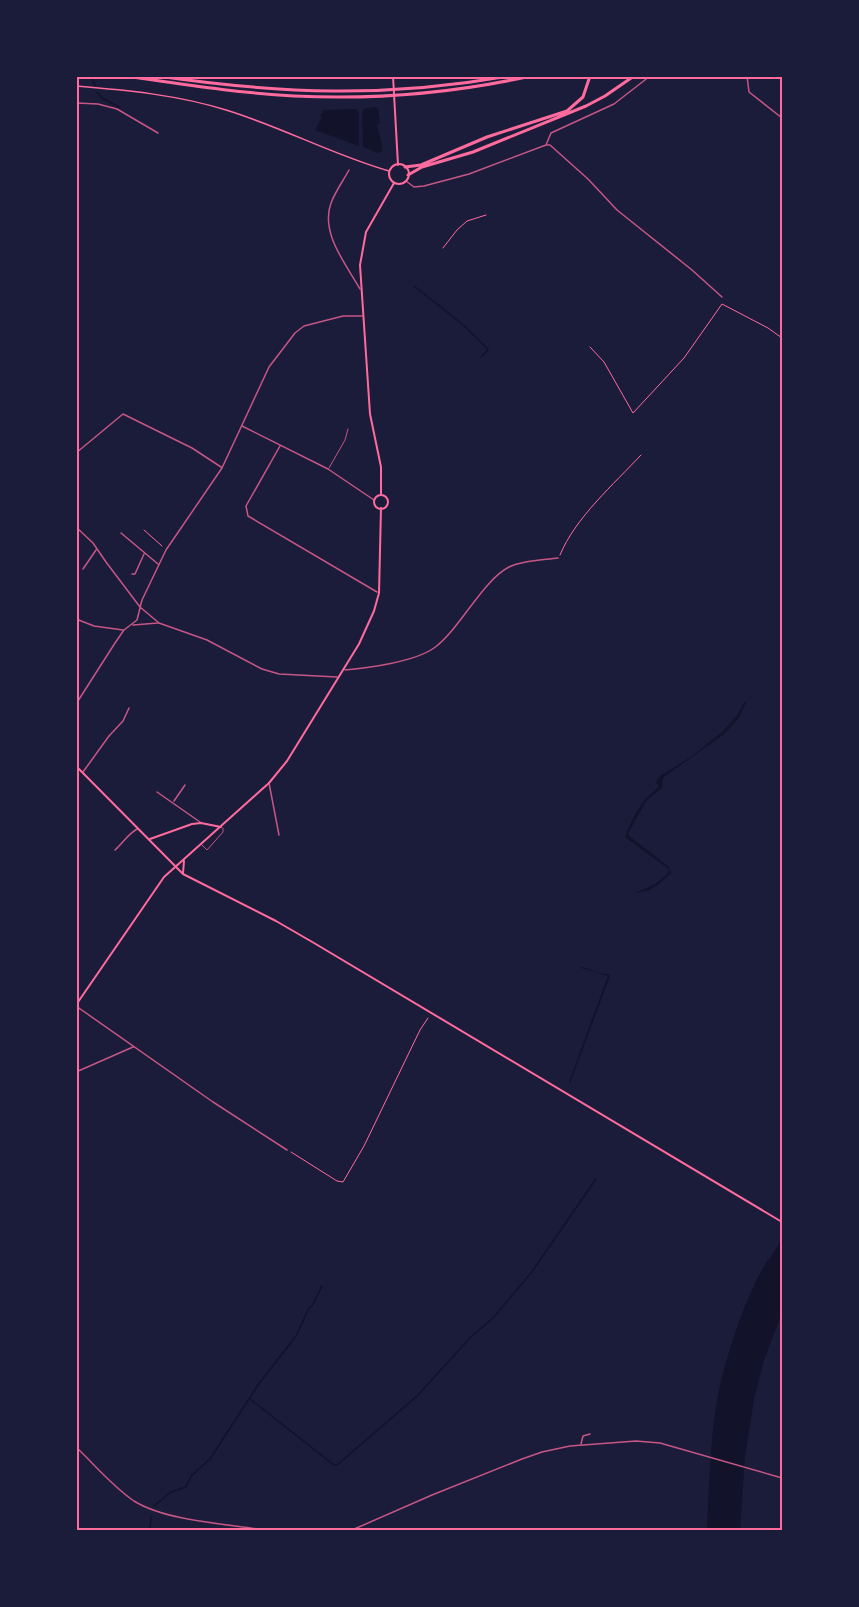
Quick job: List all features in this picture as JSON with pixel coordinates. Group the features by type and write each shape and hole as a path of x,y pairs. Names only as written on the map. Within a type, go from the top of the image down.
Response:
{"highway":[{"path":"126,76 260,93 332,97 440,91 531,76"},
{"path":"158,76 254,88 335,92 413,89 509,76"},
{"path":"405,167 425,164 487,136 567,111 583,97 590,76"},
{"path":"408,175 422,167 482,149 586,106 612,92 634,76"}],"main road":[{"path":"393,76 398,165"},
{"path":"76,86 151,94 224,110 346,158 389,171"},
{"path":"398,165 405,167 408,175 406,181 400,184 394,183 389,177 389,171 398,165"},
{"path":"381,508 387,505 388,501 381,495 381,467 370,414 360,265 363,240 374,216 394,183"},
{"path":"381,495 374,500 376,506 381,508"},
{"path":"76,1006 164,877 269,783 287,761 369,624 375,610 378,593 381,508"},
{"path":"76,766 183,874 305,937 783,1222"},
{"path":"149,840 186,825 201,822 221,827"},
{"path":"183,874 184,861"}],"street":[{"path":"546,145 551,133 614,104 650,76"},
{"path":"747,76 749,92 783,118"},
{"path":"76,103 98,104 117,109 158,133"},
{"path":"406,181 415,187 424,186 477,171 546,145 554,147 617,210 722,297"},
{"path":"349,171 331,201 327,220 330,234 361,290"},
{"path":"76,704 124,630 137,620 140,607 166,550 222,468 268,367 295,333 308,324 343,316 363,316"},
{"path":"76,453 123,414 192,448 222,468"},
{"path":"241,425 328,470 374,500"},
{"path":"280,446 246,506 248,516 378,593"},
{"path":"76,527 93,543 140,607 159,623"},
{"path":"121,533 159,565"},
{"path":"83,569 97,548"},
{"path":"132,574 135,574 145,553"},
{"path":"342,670 383,665 432,650 503,571 510,566 558,558"},
{"path":"76,619 94,626 124,630"},
{"path":"132,625 159,623 171,626 207,640 262,669 279,674 338,677"},
{"path":"82,772 123,721 129,708"},
{"path":"269,783 272,789 279,835"},
{"path":"173,802 185,785"},
{"path":"157,792 201,822"},
{"path":"115,850 130,833 138,828"},
{"path":"76,1006 287,1150"},
{"path":"76,1072 134,1047"},
{"path":"581,1445 583,1436 590,1434"},
{"path":"352,1530 432,1495 535,1455 581,1445 647,1441 783,1478"},
{"path":"76,1447 113,1484 143,1506 173,1515 265,1530"}],"lane":[{"path":"328,470 345,440 348,429"},
{"path":"201,844 207,850 223,832 221,827"}],"path":[{"path":"444,248 467,221 486,215"},
{"path":"590,347 604,362 633,413 684,358 722,304 783,338"},
{"path":"558,558 567,538 641,454"},
{"path":"144,530 166,550"},
{"path":"287,1150 343,1182 364,1146 420,1030 432,1012"}],"shaded area":[{"path":"375,107 378,109 380,123 377,124 382,148 382,151 378,153 363,147 362,113 364,109"},
{"path":"356,109 359,113 359,146 315,130 324,110"},
{"path":"745,701 738,719 724,734 664,777 663,787 646,801 629,832 629,836 670,870 625,837 631,822 642,803 659,787 656,782 660,776 691,757 722,732 736,717"},
{"path":"670,870 671,873 655,887 635,892 655,884"},
{"path":"581,968 610,976 570,1083 608,976"},
{"path":"782,1239 782,1313 764,1360 754,1399 745,1456 740,1530 707,1530 712,1437 723,1373 747,1301 762,1270"}],"waterway":[{"path":"91,76 95,85"},
{"path":"97,92 102,98 119,107"},
{"path":"414,286 461,323 486,347 488,350 481,357"},
{"path":"250,1399 334,1465 337,1465 417,1396 470,1338 493,1318 531,1273 596,1179"},
{"path":"154,1506 171,1492 186,1487 191,1476 210,1459 258,1385 296,1336 322,1286"},
{"path":"150,1530 151,1517"}]}
